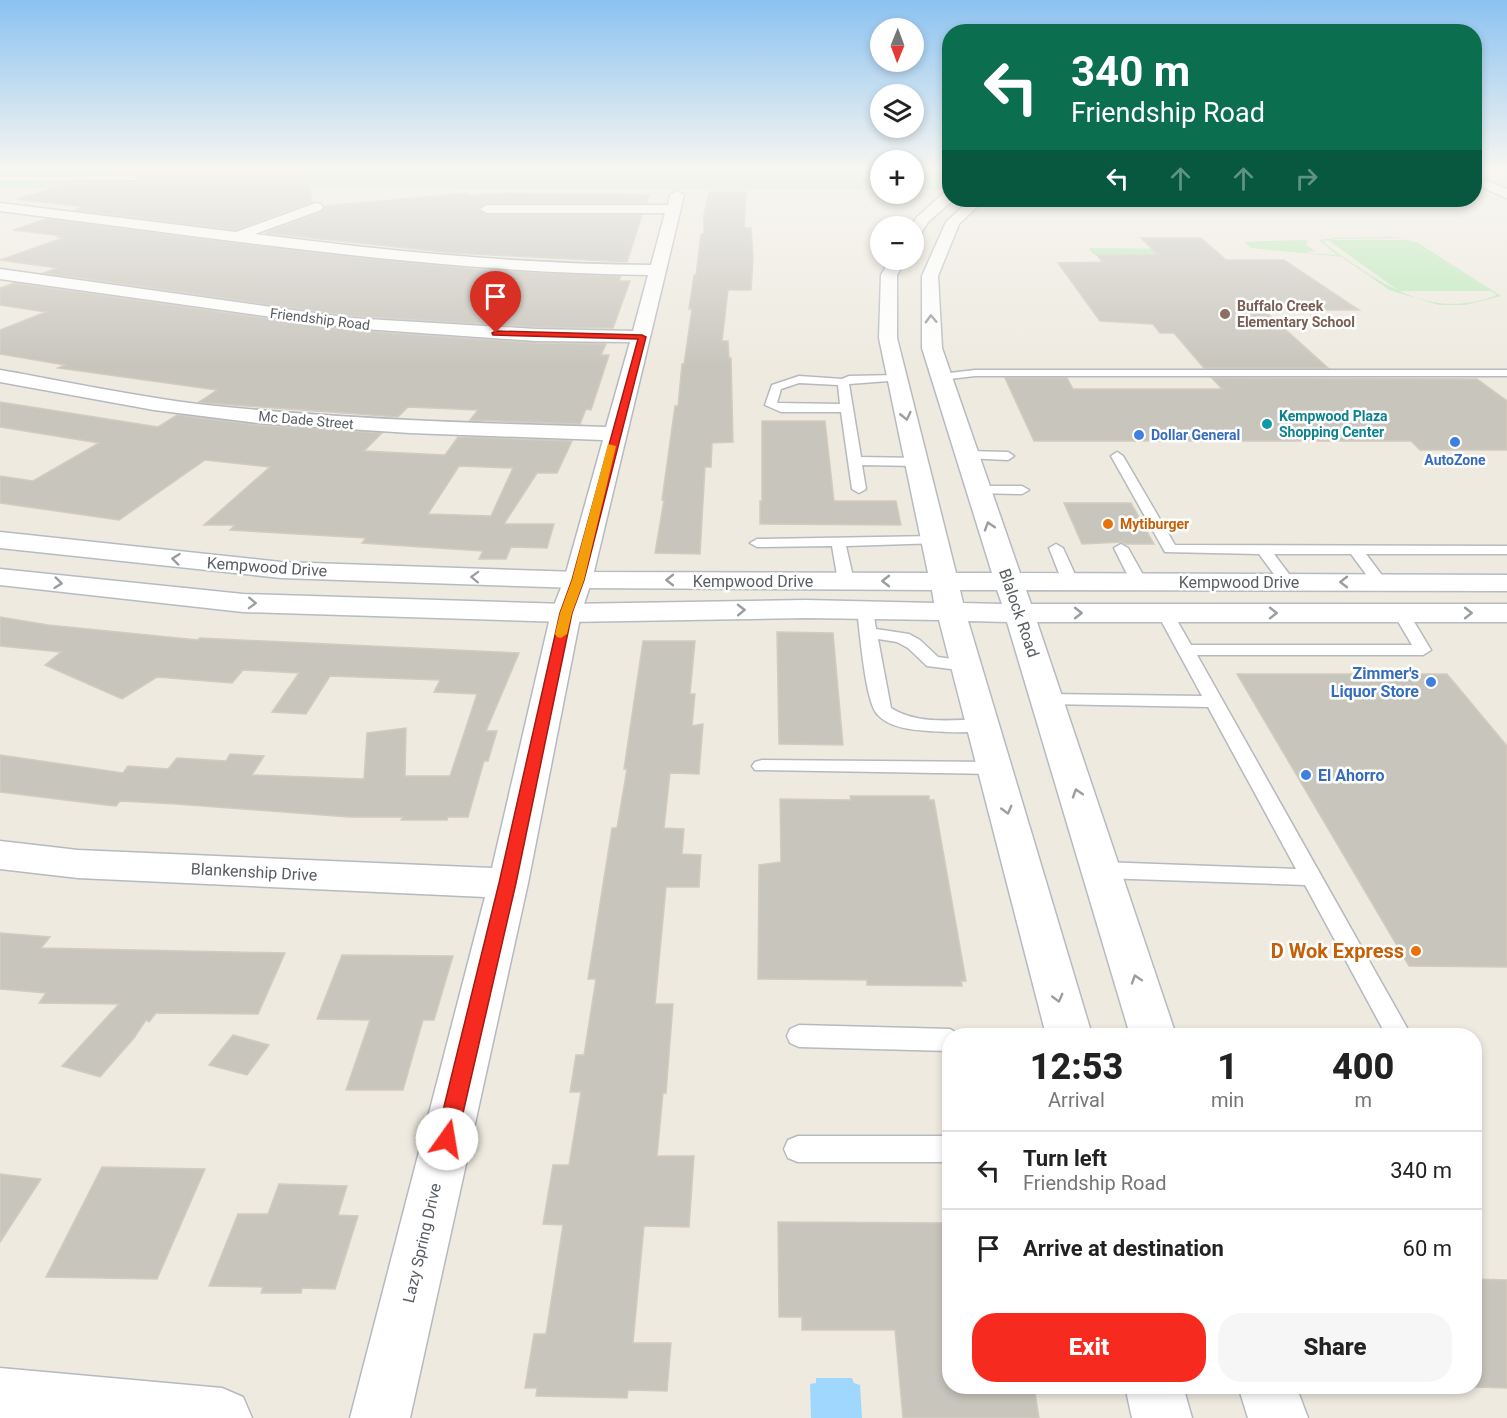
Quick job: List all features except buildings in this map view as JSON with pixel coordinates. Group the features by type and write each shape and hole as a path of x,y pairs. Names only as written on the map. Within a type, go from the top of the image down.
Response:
{"main road":[{"path":"214,233 384,255 480,264 566,269 659,270"},
{"path":"237,236 245,233"},
{"name":"Lazy Spring Drive","path":"380,1418 508,883 572,596 668,233"},
{"name":"Blalock Road","path":"948,233 930,276 911,344 898,378 948,596 1067,1028"},
{"name":"Blalock Road","path":"892,270 889,275 911,344 941,377 1152,1028"},
{"name":"Friendship Road","path":"0,273 350,324 536,335 642,337"},
{"name":"Mc Dade Street","path":"0,376 204,411 298,420 429,429 615,434"},
{"path":"898,378 941,377"},
{"name":"Kempwood Drive","path":"0,540 281,570 867,622 948,596 1008,581 1507,583"},
{"name":"Kempwood Drive","path":"0,577 243,603 572,596 846,581 948,596 1019,613 1507,613"},
{"path":"1379,582 1401,613"},
{"name":"Blankenship Drive","path":"0,855 78,864 508,883"},
{"path":"1156,1394 1162,1418"},
{"path":"1270,1394 1278,1418"},
{"path":"0,1398 222,1418"}],"lane":[{"path":"941,377 975,372 1507,373"},
{"path":"847,408 781,408 771,405 776,387 782,383 898,378"},
{"path":"844,382 859,489"},
{"path":"967,455 1008,456"},
{"path":"1117,456 1170,549 1507,550"},
{"path":"855,461 917,462"},
{"path":"978,490 1022,490"},
{"path":"757,543 935,540"},
{"path":"838,542 846,581"},
{"path":"1056,548 1070,581"},
{"path":"1121,549 1139,582"},
{"path":"1263,549 1287,582"},
{"path":"1355,549 1379,582"},
{"path":"1165,613 1395,1028"},
{"path":"1185,650 1423,651 1401,613"},
{"path":"867,622 890,635 914,644 933,662 967,666"},
{"path":"867,622 879,699 884,711 902,720 926,724 983,725"},
{"path":"1047,699 1215,702"},
{"path":"762,766 995,768"},
{"path":"1101,870 1311,877"},
{"path":"799,1036 942,1040"},
{"path":"798,1149 942,1149"}],"green space":[{"path":"1396,237 1411,241 1418,243 1501,296 1465,305 1439,305 1389,290 1342,257 1251,248 1244,242 1303,240 1308,241 1306,245 1315,251 1304,253 1337,255 1319,240 1335,238","holes":["1396,238 1406,240 1330,240 1336,239","1328,240 1398,290 1331,248 1323,241","1411,241 1497,295 1459,304 1424,300 1400,291 1490,291"]},
{"path":"1090,248 1174,249 1182,255 1094,255"}],"water":[{"path":"816,1378 852,1378 854,1383 860,1385 862,1418 811,1418 810,1384 816,1383"}],"slow traffic":[{"path":"561,634 578,580 612,446"}],"place":[{"name":"Buffalo Creek Elementary School","path":"1225,314"},
{"name":"Kempwood Plaza Shopping Center","path":"1267,424"},
{"name":"Dollar General","path":"1139,435"},
{"name":"AutoZone","path":"1455,442"},
{"name":"Mytiburger","path":"1108,524"},
{"name":"Zimmer's Liquor Store","path":"1431,682"},
{"name":"El Ahorro","path":"1306,775"},
{"name":"D Wok Express","path":"1416,951"}],"route":[{"path":"447,1139 508,883 566,613 578,580 642,337 496,333"}]}
